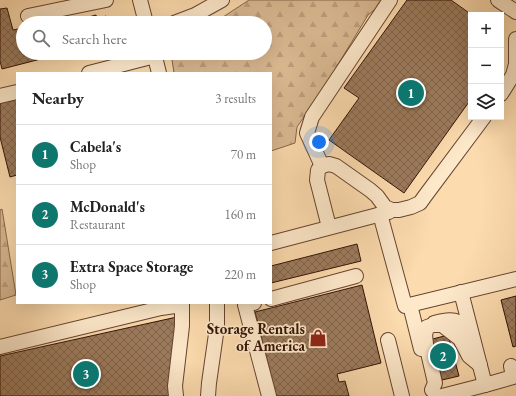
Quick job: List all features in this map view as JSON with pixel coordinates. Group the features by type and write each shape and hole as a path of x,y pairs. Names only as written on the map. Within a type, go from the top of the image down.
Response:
{"street":[{"path":"28,16 106,0"},
{"path":"140,0 144,16"},
{"path":"192,16 222,0"},
{"path":"322,166 307,134 312,117 390,0"},
{"path":"498,0 516,12"},
{"path":"504,89 513,75 516,64 516,39"},
{"path":"93,72 136,60"},
{"path":"155,60 159,72"},
{"path":"0,96 16,92"},
{"path":"272,243 411,207 420,202 482,120"},
{"path":"329,227 317,180 318,170 322,166 329,164 336,166 377,196 385,207 395,210"},
{"path":"380,214 405,306 516,279"},
{"path":"272,298 356,276"},
{"path":"461,292 485,385"},
{"path":"208,396 208,382 217,327 217,304"},
{"path":"250,304 246,305 269,396"},
{"path":"410,305 422,330"},
{"path":"0,347 161,308 182,306 182,326 175,386 176,396"},
{"path":"468,318 456,312 445,313 429,317 420,323 436,394 485,385 513,377 511,366"},
{"path":"422,330 433,325 442,325 460,339 468,356 480,365"},
{"path":"388,340 402,396"}],"green space":[{"path":"249,0 386,0 368,15 328,81 297,127 295,143 272,151 272,72 174,72 172,60 272,60 272,16 225,16"},
{"path":"2,209 16,295 0,300 0,210"}],"building":[{"path":"407,0 451,0 468,12 468,103 404,193 329,140 359,98 344,88"},
{"path":"7,8 13,30 16,29 16,60 37,60 2,69 0,61 0,9"},
{"path":"16,98 16,175 10,177 0,137 0,102"},
{"path":"357,244 361,261 272,283 272,266"},
{"name":"Storage Rentals of America","path":"362,285 381,363 337,374 339,382 345,381 349,396 276,396 255,312"},
{"path":"516,296 516,346 513,347 501,300"},
{"path":"177,317 171,396 0,395 0,356"},
{"path":"448,335 459,376 442,380 439,369 436,370 429,340"}],"place":[{"name":"Cabela's","path":"411,93"},
{"name":"Storage Rentals of America","path":"318,338"},
{"name":"McDonald's","path":"443,356"},
{"name":"Extra Space Storage","path":"86,374"}]}
